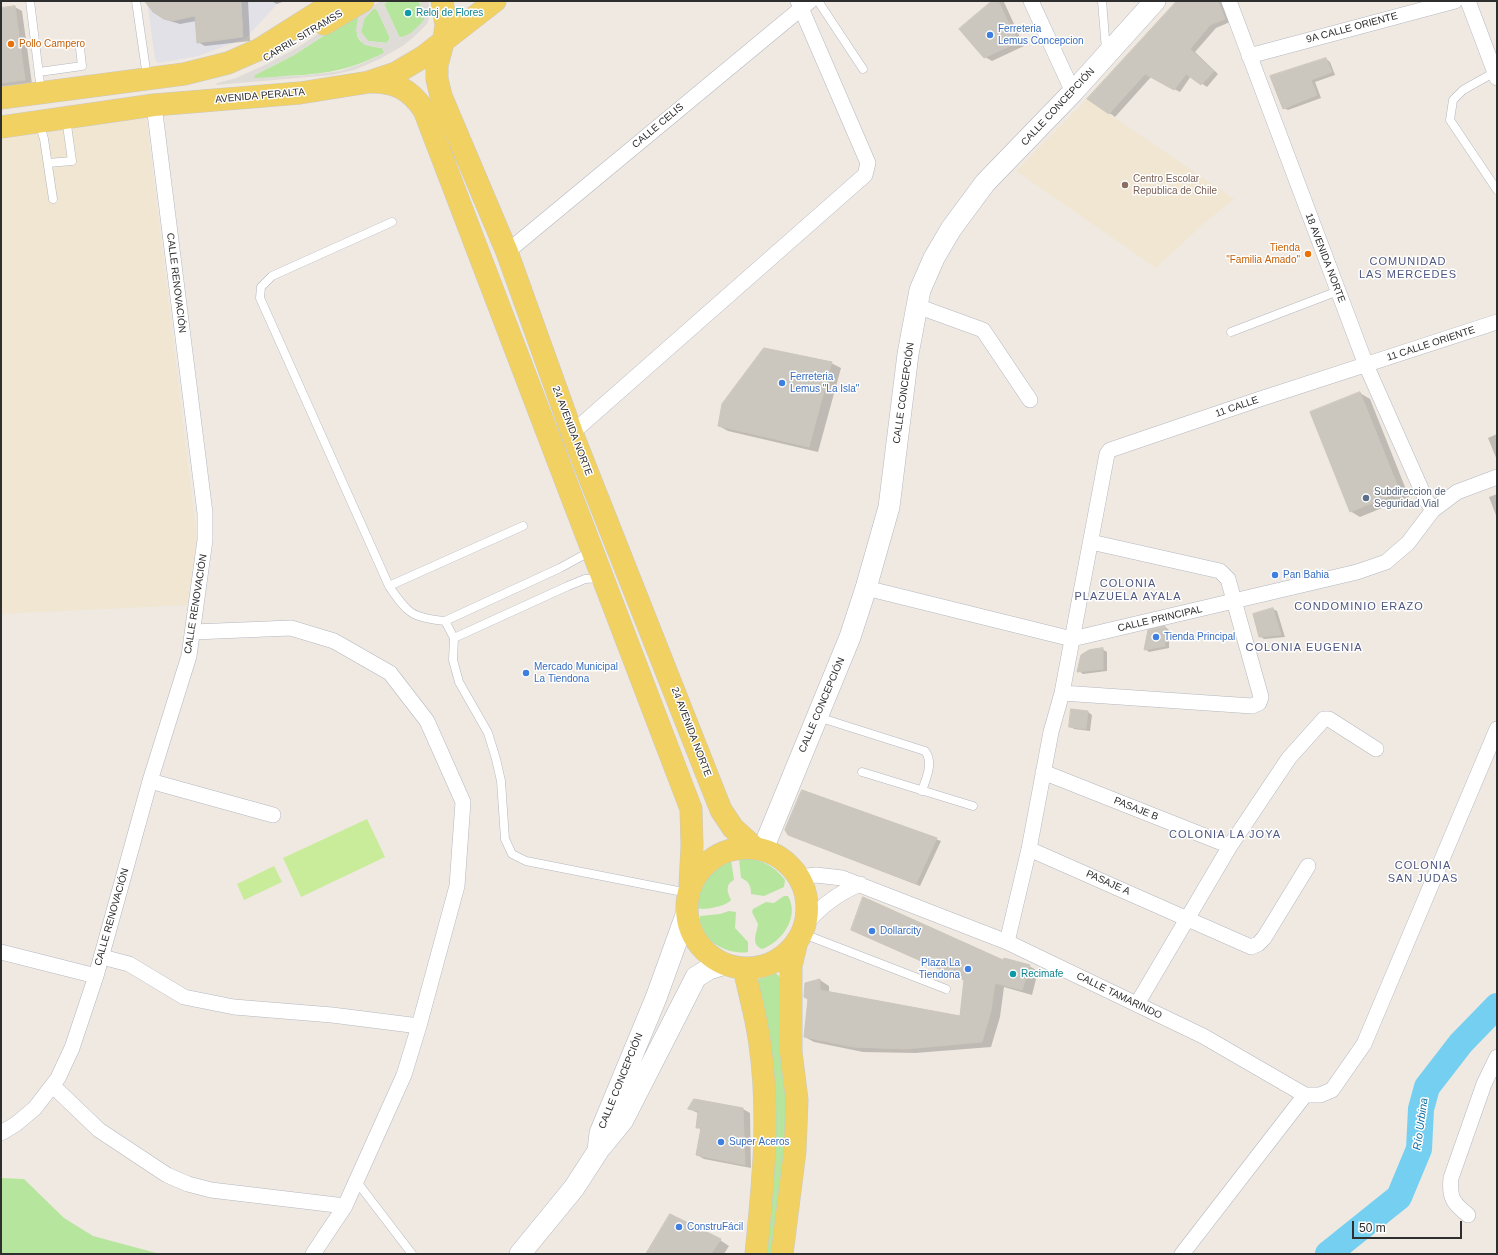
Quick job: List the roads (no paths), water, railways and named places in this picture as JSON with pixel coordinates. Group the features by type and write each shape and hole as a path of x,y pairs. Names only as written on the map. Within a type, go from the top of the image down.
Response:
{"main road":[{"name":"AVENIDA PERALTA","path":"1,127 66,118 151,93 184,74 243,58 270,44 336,1"},
{"name":"CARRIL SITRAMSS","path":"151,93 224,76 256,64 276,55 362,1"},
{"name":"24 AVENIDA NORTE","path":"442,1 445,32 437,65 437,79 441,96 507,252 572,433 721,810 733,828 758,848"},
{"name":"CARRIL SITRAMSS","path":"1,112 151,93 344,78 366,73 445,32 476,1"},
{"name":"AVENIDA PERALTA","path":"1,98 40,82 151,93 300,93 369,82 405,68 423,57 445,32 495,1"},
{"path":"369,82 394,84 407,90 417,99 424,110 691,809 692,846 688,898 688,925 697,942 709,955 734,966 761,966 774,962 790,950 801,933"},
{"path":"688,898 700,869 713,857 730,850 758,848 781,858 799,877 807,900 801,933 791,966 791,1052 797,1100 795,1151 782,1254"},
{"path":"734,966 760,1045 764,1096 765,1138 756,1254"}],"street":[{"path":"1031,1 1073,92"},
{"name":"CALLE CONCEPCIÓN","path":"758,848 817,717 850,637 866,588 889,507 908,354 920,290 934,258 951,229 985,183 1073,92 1156,1"},
{"name":"18 AVENIDA NORTE","path":"1229,1 1366,365 1426,500 1433,510"},
{"name":"9A CALLE ORIENTE","path":"1249,56 1455,1"},
{"path":"1468,1 1496,76"},
{"path":"572,433 865,175 868,163 803,3"},
{"name":"CALLE CELIS","path":"507,252 803,3"},
{"name":"CALLE RENOVACIÓN","path":"1,1133 23,1118 53,1086 69,1056 102,957 150,781 189,656 193,632 206,540 205,513 151,93"},
{"path":"917,306 983,330 1030,400"},
{"name":"11 CALLE ORIENTE","path":"1366,365 1497,322"},
{"name":"11 CALLE","path":"1091,542 1107,454 1110,450 1366,365"},
{"name":"CALLE PRINCIPAL","path":"866,588 1072,639 1357,572 1386,562 1408,543 1433,510 1457,492 1497,477"},
{"path":"1007,942 1030,849 1042,772 1062,693 1091,542 1220,571 1228,579 1261,697 1259,703 1252,706 1062,693"},
{"path":"193,632 291,628 334,641 390,673 427,721 463,802 456,886 419,1026 404,1075 346,1206 313,1254"},
{"path":"1137,1004 1230,846 1289,758 1324,719 1329,719 1376,749"},
{"path":"1182,1254 1305,1095 1320,1094 1332,1090 1364,1044 1497,729"},
{"name":"PASAJE B","path":"1042,772 1230,846"},
{"path":"150,781 273,815"},
{"name":"PASAJE A","path":"1030,849 1252,947 1264,938 1308,866"},
{"name":"CALLE TAMARINDO","path":"799,877 816,875 842,878 1007,942 1203,1036 1305,1095"},
{"path":"801,933 818,908 830,899 860,884"},
{"name":"CALLE CONCEPCIÓN","path":"520,1254 574,1188 598,1151 600,1133 656,998 688,898"},
{"path":"1,952 96,976"},
{"path":"102,957 129,964 184,997 234,1008 332,1015 419,1026"},
{"path":"598,1151 623,1120 696,977 709,968 734,966"},
{"path":"1468,1215 1454,1204 1450,1190 1451,1178 1484,1084 1497,1057"},
{"path":"53,1086 99,1130 167,1175 188,1184 211,1190 346,1206"}],"lane":[{"path":"30,1 40,82 82,66 80,48"},
{"path":"136,1 151,93"},
{"path":"818,1 863,69"},
{"path":"1102,1 1107,55"},
{"path":"1496,76 1463,90 1453,100 1450,120 1497,190"},
{"path":"48,163 72,161 66,118"},
{"path":"39,122 44,139 53,200"},
{"path":"392,222 272,276 261,287 260,298 389,586 404,607 423,619 445,621 560,568 592,551"},
{"path":"1231,332 1338,290"},
{"path":"389,586 523,526"},
{"path":"454,638 585,579 603,578"},
{"path":"445,621 454,638 454,660 459,682 488,733 496,759 501,781 505,839 512,854 526,861 688,898"},
{"path":"817,717 925,751 930,762 930,767 922,791"},
{"path":"862,772 973,806"},
{"path":"801,933 946,989"},
{"path":"357,1182 412,1254"}],"waterway":[{"name":"Río Urbina","path":"1328,1254 1399,1197 1419,1149 1421,1109 1427,1087 1461,1043 1497,1006"}],"place":[{"name":"Reloj de Flores","path":"408,13"},
{"name":"Ferreteria Lemus Concepcion","path":"990,35"},
{"name":"Pollo Campero","path":"11,44"},
{"name":"Centro Escolar Republica de Chile","path":"1125,185"},
{"name":"Tienda \"Familia Amado\"","path":"1308,254"},
{"name":"Ferreteria Lemus \"La Isla\"","path":"782,383"},
{"name":"Subdireccion de Seguridad Vial","path":"1366,498"},
{"name":"Pan Bahia","path":"1275,575"},
{"name":"Tienda Principal","path":"1156,637"},
{"name":"Mercado Municipal La Tiendona","path":"526,673"},
{"name":"Dollarcity","path":"872,931"},
{"name":"Plaza La Tiendona","path":"968,969"},
{"name":"Recimafe","path":"1013,974"},
{"name":"Super Aceros","path":"721,1142"},
{"name":"ConstruFácil","path":"679,1227"}],"district":[{"name":"COMUNIDAD LAS MERCEDES","path":"1408,268"},
{"name":"COLONIA PLAZUELA AYALA","path":"1128,590"},
{"name":"CONDOMINIO ERAZO","path":"1359,607"},
{"name":"COLONIA EUGENIA","path":"1304,648"},
{"name":"COLONIA LA JOYA","path":"1225,835"},
{"name":"COLONIA SAN JUDAS","path":"1423,872"}]}
